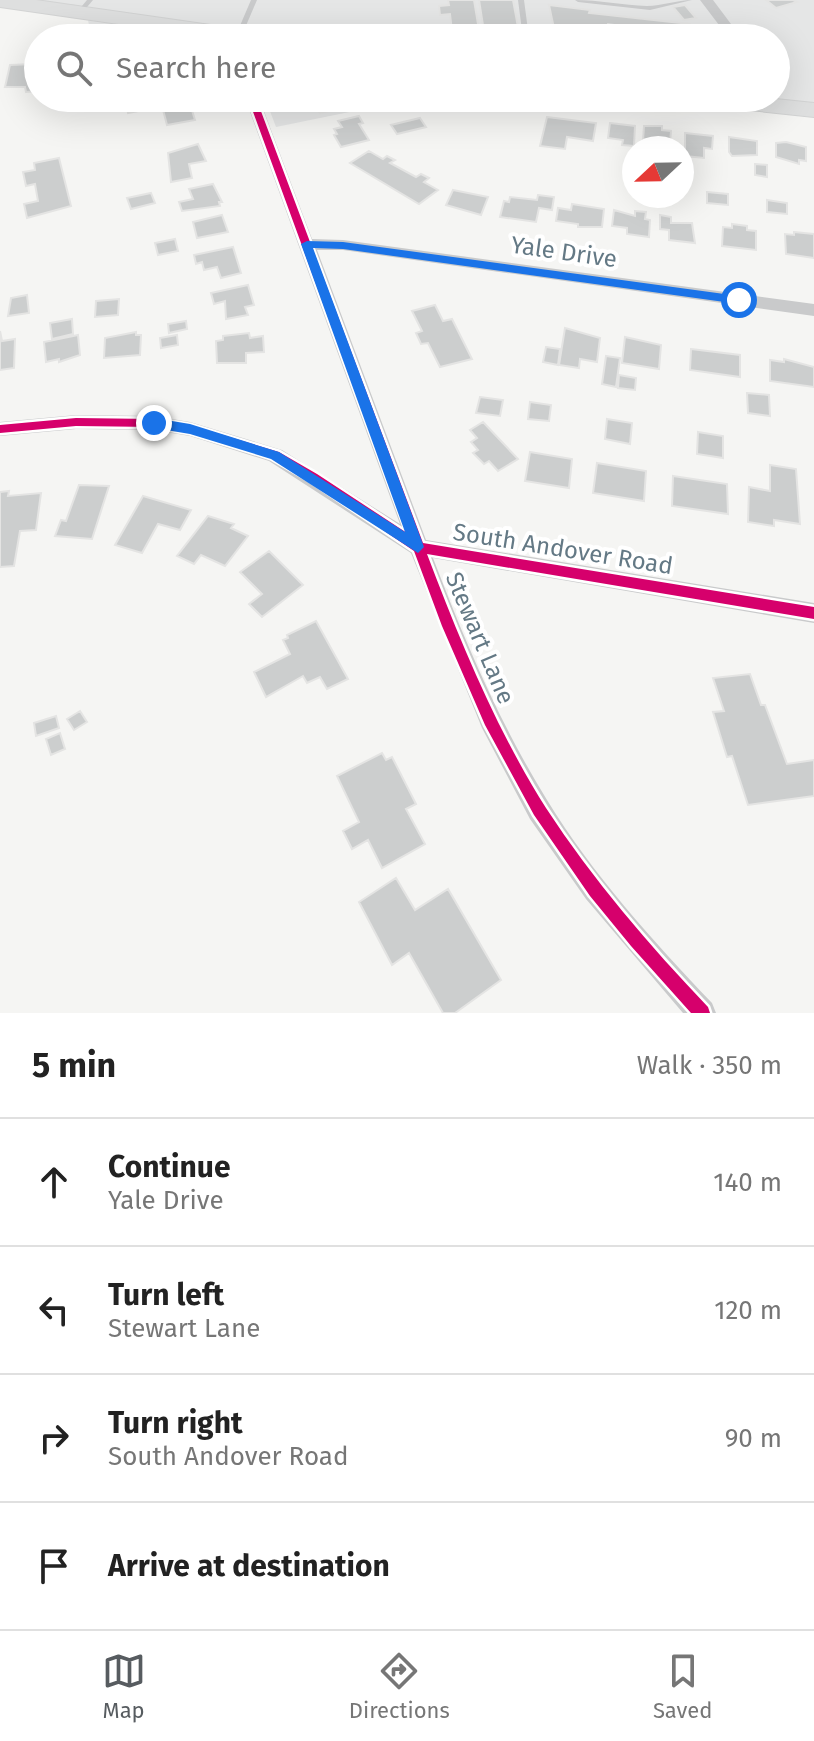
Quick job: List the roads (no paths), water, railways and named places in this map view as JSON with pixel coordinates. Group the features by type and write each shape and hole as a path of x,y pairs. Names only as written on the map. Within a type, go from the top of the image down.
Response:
{"main road":[{"path":"0,1 85,6 178,24"},
{"path":"790,107 814,110"}],"street":[{"path":"706,0 725,24"},
{"name":"Stewart Lane","path":"257,112 418,547 503,748 580,870 650,958 702,1013"},
{"name":"Yale Drive","path":"307,244 343,245 814,310"},
{"name":"South Andover Road","path":"0,429 76,422 154,423 190,429 275,455 418,547 814,613"}],"lane":[{"path":"249,24 254,0"},
{"path":"521,0 524,24"},
{"path":"578,0 650,8 689,0"},
{"path":"599,2 610,0"}]}
